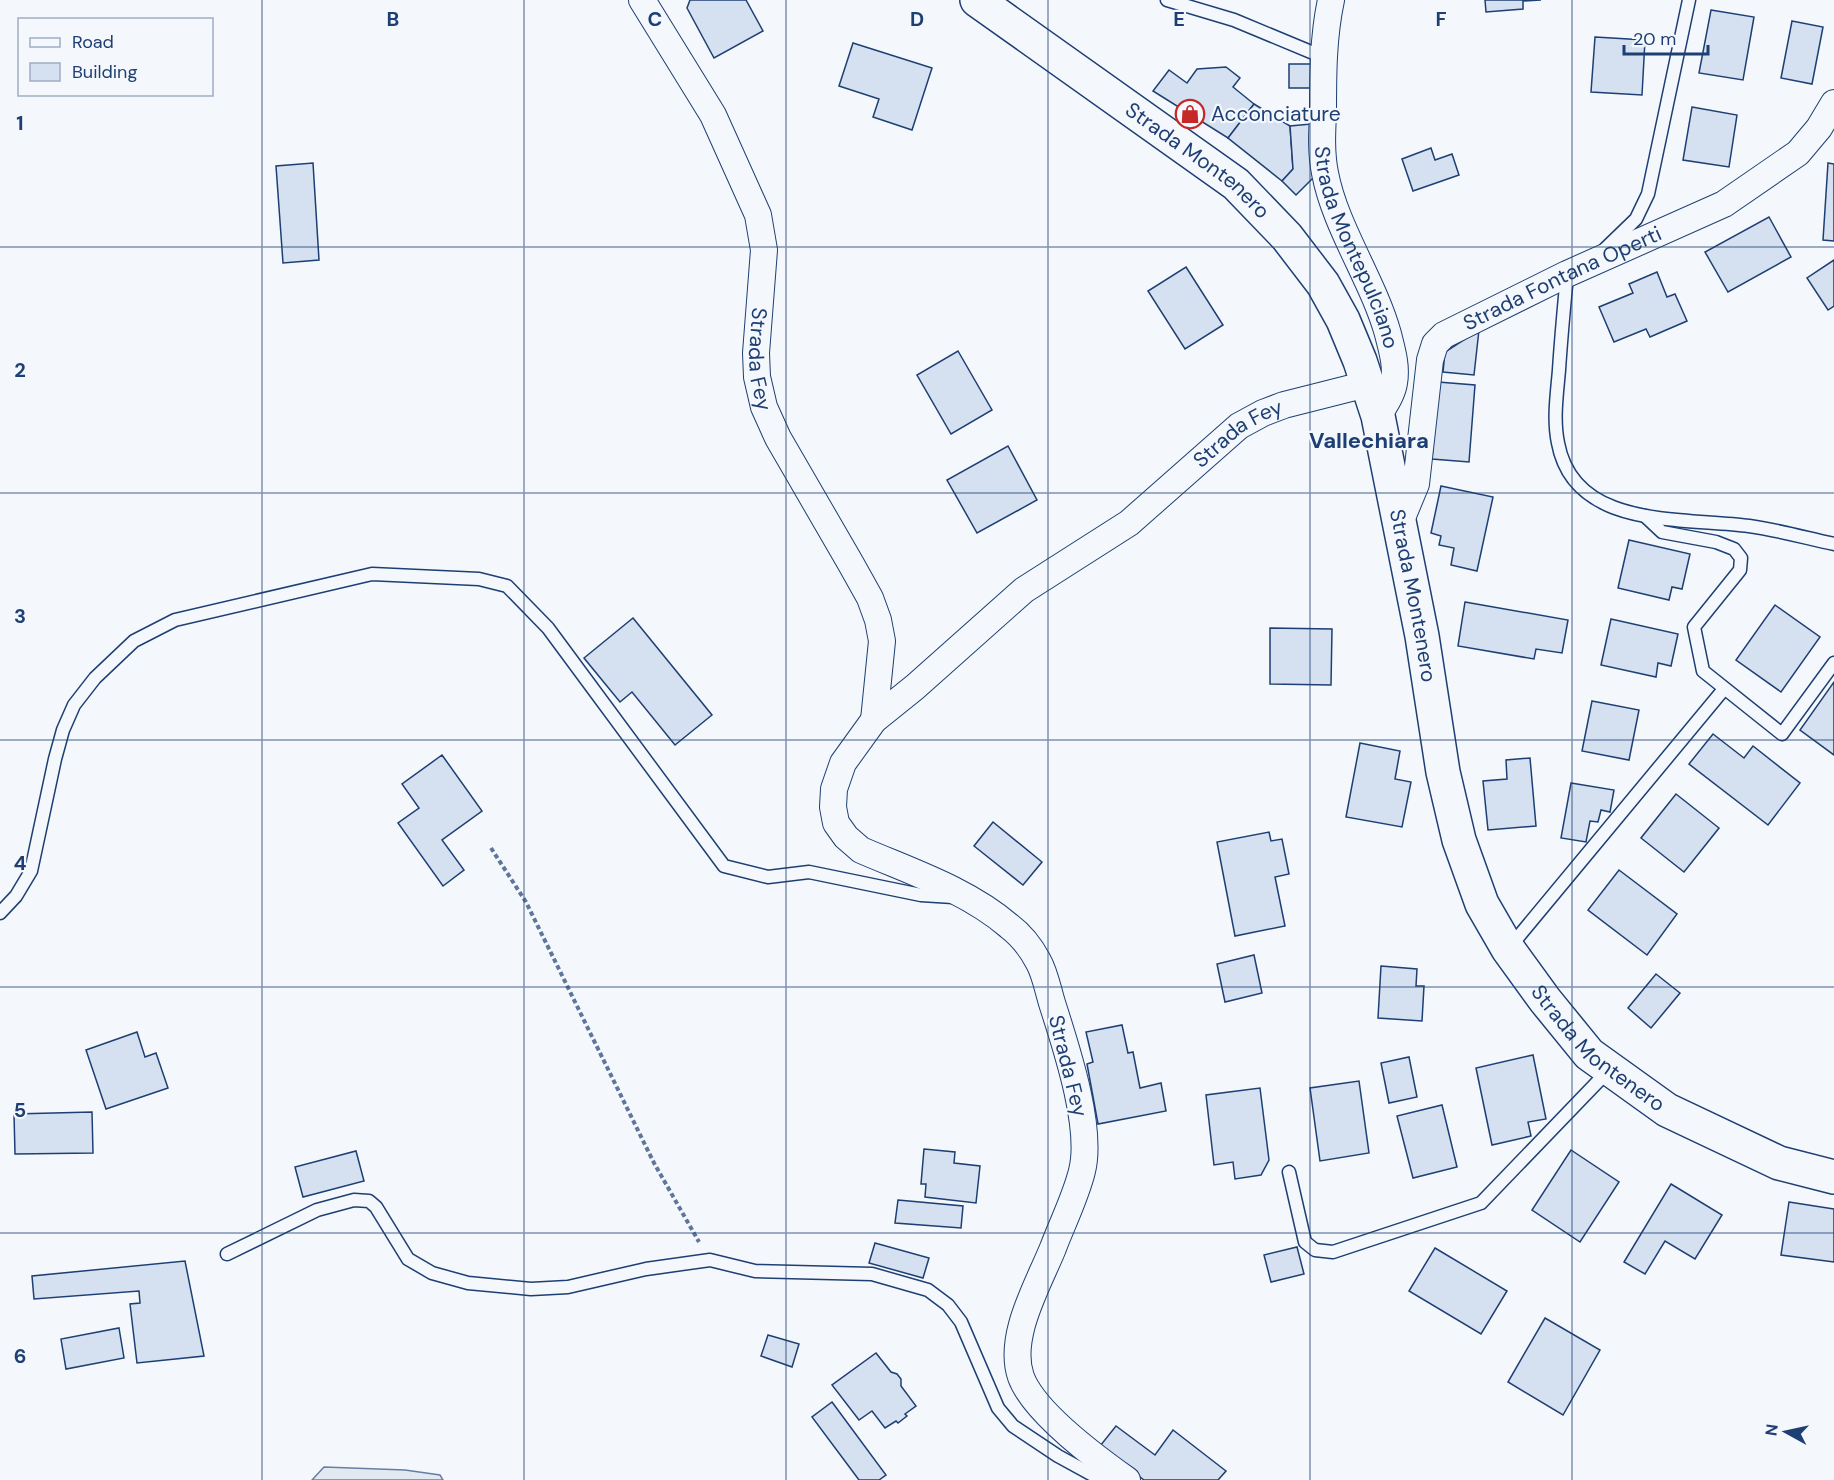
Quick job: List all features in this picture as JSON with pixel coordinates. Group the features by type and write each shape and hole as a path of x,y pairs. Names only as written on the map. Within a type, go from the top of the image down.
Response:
{"main road":[{"name":"Strada Montenero","path":"977,0 1236,184 1287,237 1323,284 1343,320 1378,416 1422,636 1443,772 1459,840 1482,904 1508,949 1545,1000 1584,1049 1667,1110 1779,1163 1834,1177"}],"street":[{"name":"Strada Fey","path":"642,0 713,115 758,215 764,250 756,352 757,377 764,407 778,438 870,598 878,620 882,641 874,720"},
{"name":"Strada Montepulciano","path":"1331,0 1323,57 1322,145 1325,173 1334,203 1382,314 1393,354 1394,386 1378,416"},
{"name":"Strada Fontana Operti","path":"1399,525 1416,484 1430,360 1435,344 1444,335 1567,274 1724,204 1797,153 1819,128 1834,103"},
{"name":"Strada Fey","path":"1127,1480 1067,1434 1037,1401 1021,1378 1017,1356 1020,1331 1082,1171 1084,1134 1072,1064 1040,963 1030,947 1010,927 972,899 861,850 846,837 836,824 833,807 834,789 843,763 874,720 915,687 1024,590 1129,523 1239,426 1284,405 1367,384"}],"lane":[{"path":"1167,0 1234,20 1323,57"},
{"path":"1592,263 1636,219 1648,194 1689,0"},
{"path":"1567,274 1556,410 1558,444 1569,472 1584,492 1603,504 1645,516 1750,526 1834,544"},
{"path":"1645,516 1662,532 1716,542 1734,549 1741,558 1740,570 1694,627 1703,671 1724,689 1782,734 1834,663"},
{"path":"0,914 16,896 31,871 57,749 74,705 95,678 134,642 175,620 372,574 479,579 507,586 548,628 724,866 768,877 809,872 921,895 972,899"},
{"path":"1508,949 1724,689"},
{"path":"1289,1172 1305,1242 1315,1250 1333,1252 1481,1203 1610,1069"},
{"path":"227,1254 316,1210 354,1200 369,1201 376,1207 408,1259 432,1273 468,1283 531,1289 568,1287 646,1269 710,1260 755,1271 872,1274 928,1290 948,1305 961,1322 998,1408 1013,1426 1058,1456 1102,1480"}],"path":[{"path":"491,848 526,902 654,1163 710,1260"}],"shaded area":[{"path":"324,1467 405,1470 440,1475 443,1480 312,1480"}],"building":[{"path":"690,0 746,0 763,31 714,58 687,8"},
{"path":"1485,0 1541,0 1523,1 1523,9 1486,12"},
{"path":"1711,10 1754,17 1743,80 1699,73"},
{"path":"1792,21 1823,27 1812,84 1781,78"},
{"path":"1595,37 1645,40 1642,95 1591,92"},
{"path":"853,43 932,68 912,130 873,117 879,99 839,86"},
{"path":"1289,64 1311,64 1311,88 1289,88"},
{"path":"1226,67 1240,78 1233,87 1254,104 1228,138 1153,91 1169,70 1187,83 1197,69"},
{"path":"1254,104 1290,126 1293,169 1282,181 1228,138"},
{"path":"1692,107 1737,115 1729,167 1683,160"},
{"path":"1311,124 1315,176 1296,195 1282,181 1293,169 1290,126"},
{"path":"1431,148 1435,160 1452,154 1459,175 1413,191 1402,159"},
{"path":"313,163 319,260 283,263 276,166"},
{"path":"1828,163 1834,164 1834,241 1823,240"},
{"path":"1769,217 1791,257 1728,292 1705,252"},
{"path":"1834,260 1834,306 1828,310 1807,278"},
{"path":"1186,267 1223,325 1185,349 1148,291"},
{"path":"1657,272 1667,297 1675,294 1687,321 1650,337 1646,329 1614,342 1599,307 1633,293 1629,284"},
{"path":"1479,330 1474,375 1443,372 1445,352"},
{"path":"958,351 992,410 951,434 917,375"},
{"path":"1438,382 1475,385 1469,462 1432,459"},
{"path":"1008,446 1037,500 977,533 947,480"},
{"path":"1441,486 1493,497 1477,571 1451,565 1454,548 1439,545 1441,536 1431,533"},
{"path":"1629,540 1690,554 1682,589 1672,587 1669,600 1618,588"},
{"path":"1465,602 1568,620 1562,653 1536,649 1534,659 1458,646"},
{"path":"1775,605 1820,637 1781,692 1736,660"},
{"path":"633,618 712,715 675,745 632,692 620,702 584,658"},
{"path":"1611,619 1678,634 1671,666 1658,663 1656,677 1601,665"},
{"path":"1270,628 1332,629 1331,685 1270,684"},
{"path":"1834,682 1834,755 1800,730"},
{"path":"1592,701 1639,710 1629,760 1582,751"},
{"path":"1713,734 1744,758 1753,746 1800,783 1768,825 1689,764"},
{"path":"1360,743 1400,751 1395,779 1411,782 1402,827 1346,817"},
{"path":"442,755 482,811 442,840 464,870 443,886 398,823 419,808 402,784"},
{"path":"1530,758 1536,826 1488,830 1483,781 1507,779 1506,760"},
{"path":"1571,783 1614,790 1610,812 1601,810 1598,822 1590,821 1586,842 1561,838"},
{"path":"1676,794 1719,828 1684,872 1641,838"},
{"path":"993,822 1042,862 1023,885 974,846"},
{"path":"1269,832 1271,841 1282,839 1289,874 1275,877 1285,926 1235,936 1217,842"},
{"path":"1619,870 1677,914 1647,955 1588,910"},
{"path":"1254,955 1262,993 1225,1002 1217,964"},
{"path":"1381,966 1417,969 1416,986 1424,986 1422,1021 1378,1018"},
{"path":"1656,974 1680,993 1651,1028 1628,1008"},
{"path":"1122,1025 1128,1053 1133,1052 1140,1088 1161,1083 1166,1111 1098,1124 1087,1064 1093,1062 1086,1032"},
{"path":"137,1032 145,1057 156,1053 168,1088 106,1109 86,1050"},
{"path":"1533,1055 1546,1119 1528,1122 1531,1136 1492,1145 1476,1068"},
{"path":"1409,1057 1417,1097 1389,1103 1381,1063"},
{"path":"1359,1081 1369,1153 1320,1161 1310,1088"},
{"path":"1260,1088 1269,1160 1261,1175 1235,1179 1233,1162 1214,1165 1206,1095"},
{"path":"1442,1105 1457,1167 1413,1178 1397,1116"},
{"path":"92,1112 93,1153 15,1154 14,1114"},
{"path":"924,1149 955,1152 954,1163 980,1166 976,1203 925,1197 926,1184 921,1184"},
{"path":"1571,1150 1619,1182 1580,1242 1532,1210"},
{"path":"356,1151 364,1181 303,1197 295,1167"},
{"path":"1671,1184 1722,1215 1695,1259 1665,1241 1645,1274 1624,1262"},
{"path":"898,1200 963,1206 961,1228 895,1223"},
{"path":"1789,1202 1834,1209 1834,1262 1781,1255"},
{"path":"875,1243 929,1258 923,1278 869,1263"},
{"path":"1297,1247 1304,1274 1271,1282 1264,1255"},
{"path":"1435,1248 1507,1291 1481,1334 1409,1291"},
{"path":"185,1261 204,1356 137,1363 130,1304 140,1303 139,1291 34,1299 32,1276"},
{"path":"1545,1318 1600,1350 1563,1415 1508,1382"},
{"path":"119,1328 124,1358 66,1369 61,1339"},
{"path":"768,1335 799,1344 792,1367 761,1356"},
{"path":"876,1353 891,1372 897,1374 901,1379 901,1386 916,1406 898,1423 896,1421 885,1428 872,1411 859,1420 832,1385"},
{"path":"832,1402 886,1475 879,1480 859,1480 812,1417"},
{"path":"1116,1426 1155,1455 1173,1430 1226,1471 1218,1480 1144,1480 1100,1446"}],"place":[{"name":"Acconciature","path":"1190,114"}],"district":[{"name":"Vallechiara","path":"1369,440"}]}
